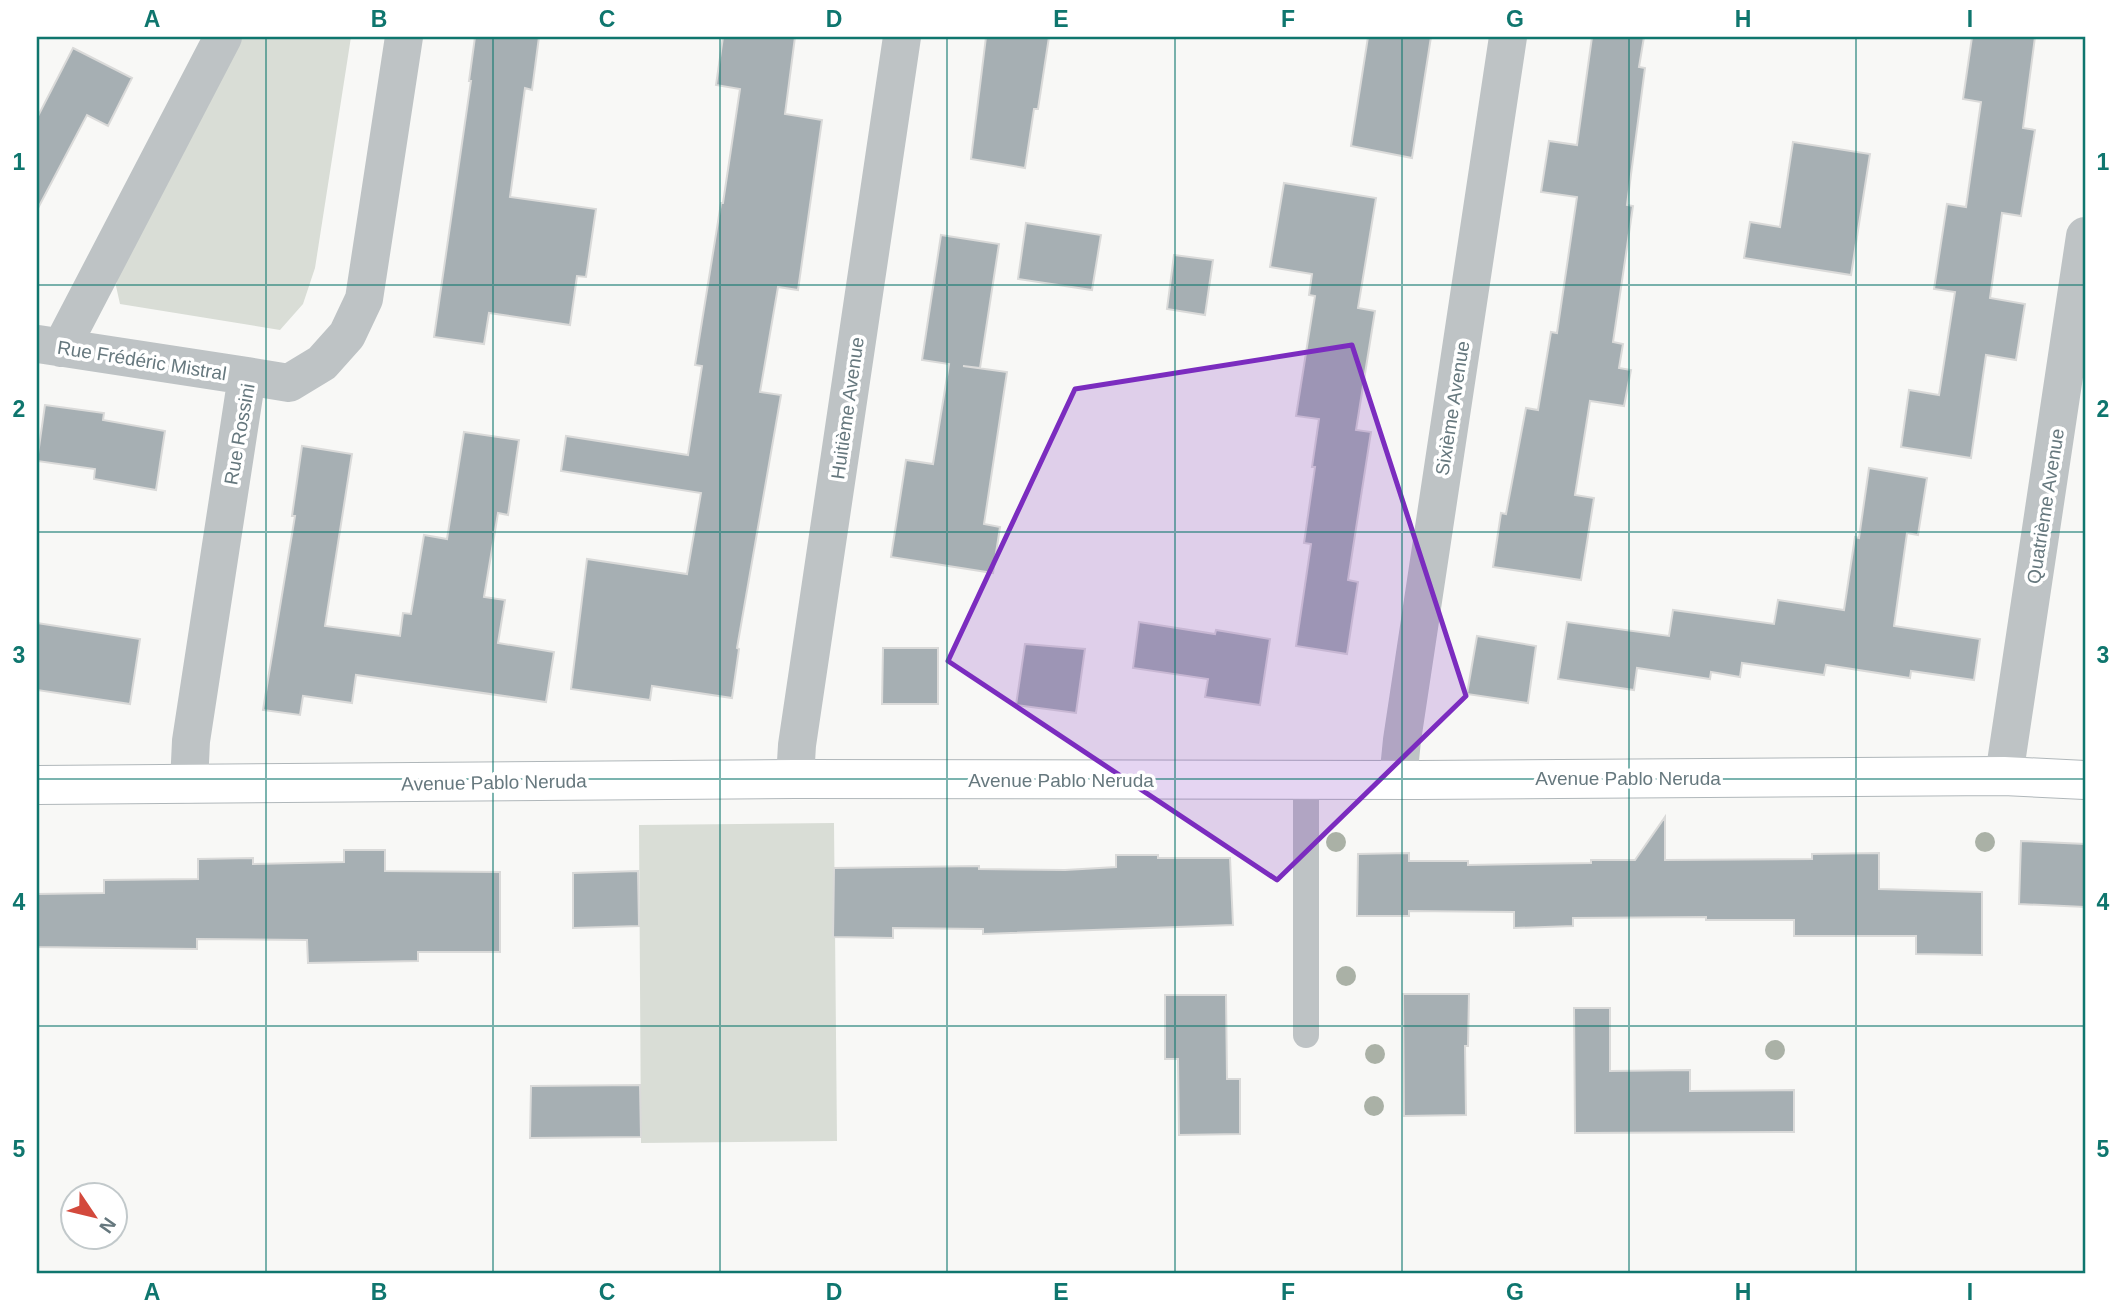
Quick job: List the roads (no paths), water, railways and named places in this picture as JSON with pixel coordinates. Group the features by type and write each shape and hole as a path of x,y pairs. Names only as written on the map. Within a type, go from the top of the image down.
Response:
{"street":[{"path":"49,346 223,37"},
{"name":"Rue Rossini","path":"190,784 191,741 247,376 289,383 322,363 347,335 364,299 404,37"},
{"name":"Huitième Avenue","path":"795,779 797,746 902,37"},
{"name":"Sixième Avenue","path":"1398,780 1508,37"},
{"name":"Quatrième Avenue","path":"2004,776 2085,236"},
{"name":"Rue Frédéric Mistral","path":"49,346 247,376"},
{"name":"Avenue Pablo Neruda","path":"37,785 795,779 1398,780 2004,776 2085,780"}],"lane":[{"path":"1306,780 1306,1035"}]}
